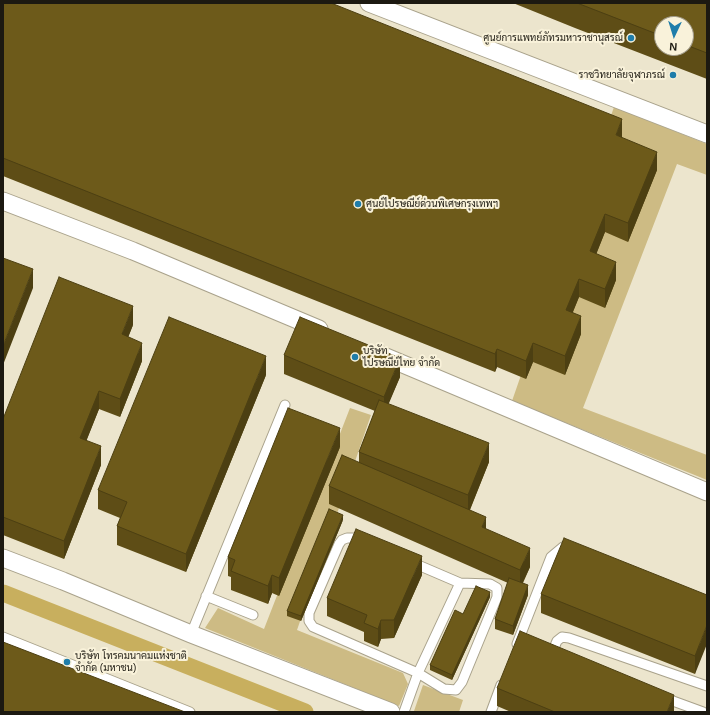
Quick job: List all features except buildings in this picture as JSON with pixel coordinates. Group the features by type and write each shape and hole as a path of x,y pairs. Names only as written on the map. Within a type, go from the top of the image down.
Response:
{"street":[{"path":"369,3 707,134"},
{"path":"3,201 133,251 332,335"},
{"path":"361,347 707,492"},
{"path":"3,558 191,634 391,712"}],"lane":[{"path":"191,634 285,405"},
{"path":"347,538 355,538 460,583 490,584 497,588 497,597 462,682 456,690 444,689 418,673 313,627 309,621 309,613 342,540 347,538"},
{"path":"514,651 550,556 563,547 576,549"},
{"path":"404,712 418,673 460,583"},
{"path":"206,596 253,615"},
{"path":"3,637 190,712"},
{"path":"567,660 554,653 554,648 557,641 562,637 569,638 707,686"},
{"path":"494,711 503,680"},
{"path":"653,693 702,712"}],"shaded area":[{"path":"614,107 707,144 707,175 677,164 583,408 707,455 707,480 512,401"},
{"path":"350,408 371,415 297,630 403,673 408,684 399,706 205,628 218,608 264,629"},
{"path":"423,685 463,700 459,712 414,711"}],"waterway":[{"path":"3,593 305,712"}],"place":[{"name":"ศูนย์การแพทย์ภัทรมหาราชานุสรณ์","path":"631,38"},
{"name":"ราชวิทยาลัยจุฬาภรณ์","path":"673,75"},
{"name":"ศูนย์ไปรษณีย์ด่วนพิเศษกรุงเทพฯ","path":"358,204"},
{"name":"บริษัท ไปรษณีย์ไทย จำกัด","path":"355,357"},
{"name":"บริษัท โทรคมนาคมแห่งชาติ จำกัด (มหาชน)","path":"67,662"}]}
